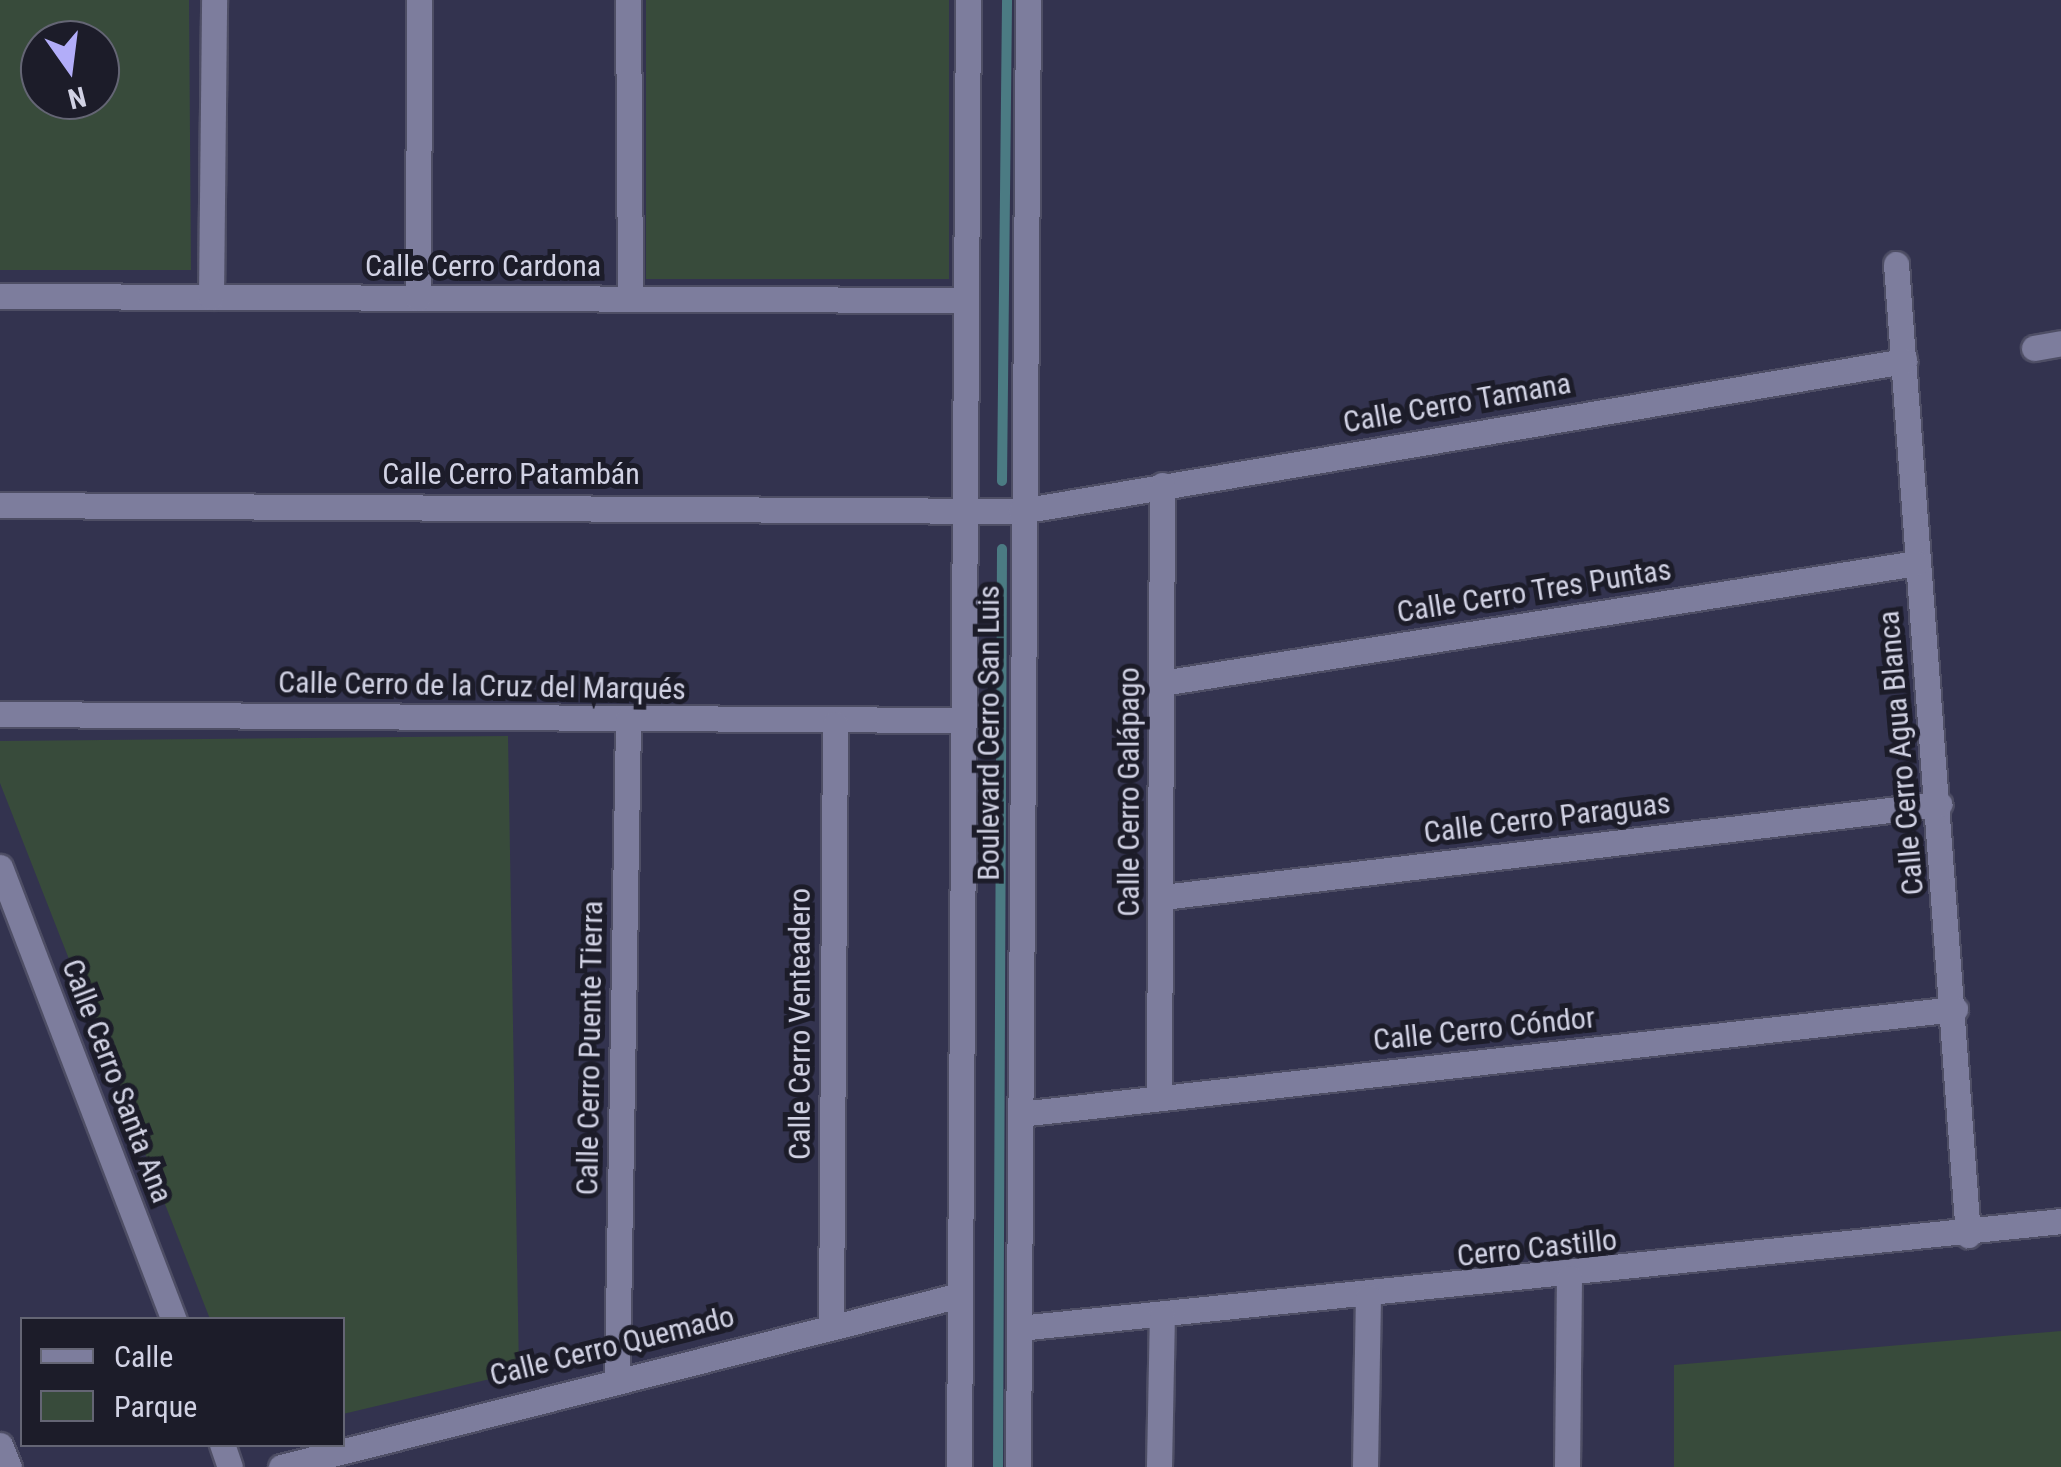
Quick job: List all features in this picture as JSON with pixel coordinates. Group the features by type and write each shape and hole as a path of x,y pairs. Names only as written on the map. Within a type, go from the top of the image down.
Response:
{"street":[{"path":"211,297 214,0"},
{"path":"418,0 418,298"},
{"path":"628,0 630,299"},
{"name":"Boulevard Cerro San Luis","path":"959,1467 968,0"},
{"name":"Boulevard Cerro San Luis","path":"1018,1467 1028,0"},
{"name":"Calle Cerro Agua Blanca","path":"1896,264 1916,563 1956,1009 1968,1236"},
{"name":"Calle Cerro Cardona","path":"0,296 966,300"},
{"path":"2034,348 2061,343"},
{"name":"Calle Cerro Tamana","path":"1022,510 1904,361"},
{"name":"Calle Cerro Galápago","path":"1159,1098 1162,486"},
{"name":"Calle Cerro Patambán","path":"0,505 1022,510"},
{"name":"Calle Cerro Tres Puntas","path":"1162,683 1916,563"},
{"name":"Calle Cerro de la Cruz del Marqués","path":"0,714 835,724 963,720"},
{"name":"Calle Cerro Puente Tierra","path":"617,1378 628,720"},
{"name":"Calle Cerro Venteadero","path":"830,1326 835,724"},
{"name":"Calle Cerro Paraguas","path":"1162,896 1940,804"},
{"name":"Calle Cerro Santa Ana","path":"0,866 173,1317"},
{"name":"Calle Cerro Cóndor","path":"1020,1114 1956,1009"},
{"name":"Cerro Castillo","path":"1019,1328 1568,1278 1968,1236 2061,1221"},
{"path":"1566,1467 1568,1278"},
{"name":"Calle Cerro Quemado","path":"281,1467 617,1378 960,1295"},
{"path":"1365,1467 1368,1297"},
{"path":"1159,1467 1162,1316"},
{"path":"0,1445 9,1467"}],"green space":[{"path":"0,0 189,0 191,270 0,270"},
{"path":"646,0 949,0 949,279 646,279"},
{"path":"508,736 519,1372 345,1414 345,1317 209,1317 0,783 0,741"},
{"path":"2061,1331 2061,1467 1674,1467 1674,1365"}],"waterway":[{"path":"1002,481 1007,0"},
{"path":"998,1467 1002,549"}]}
